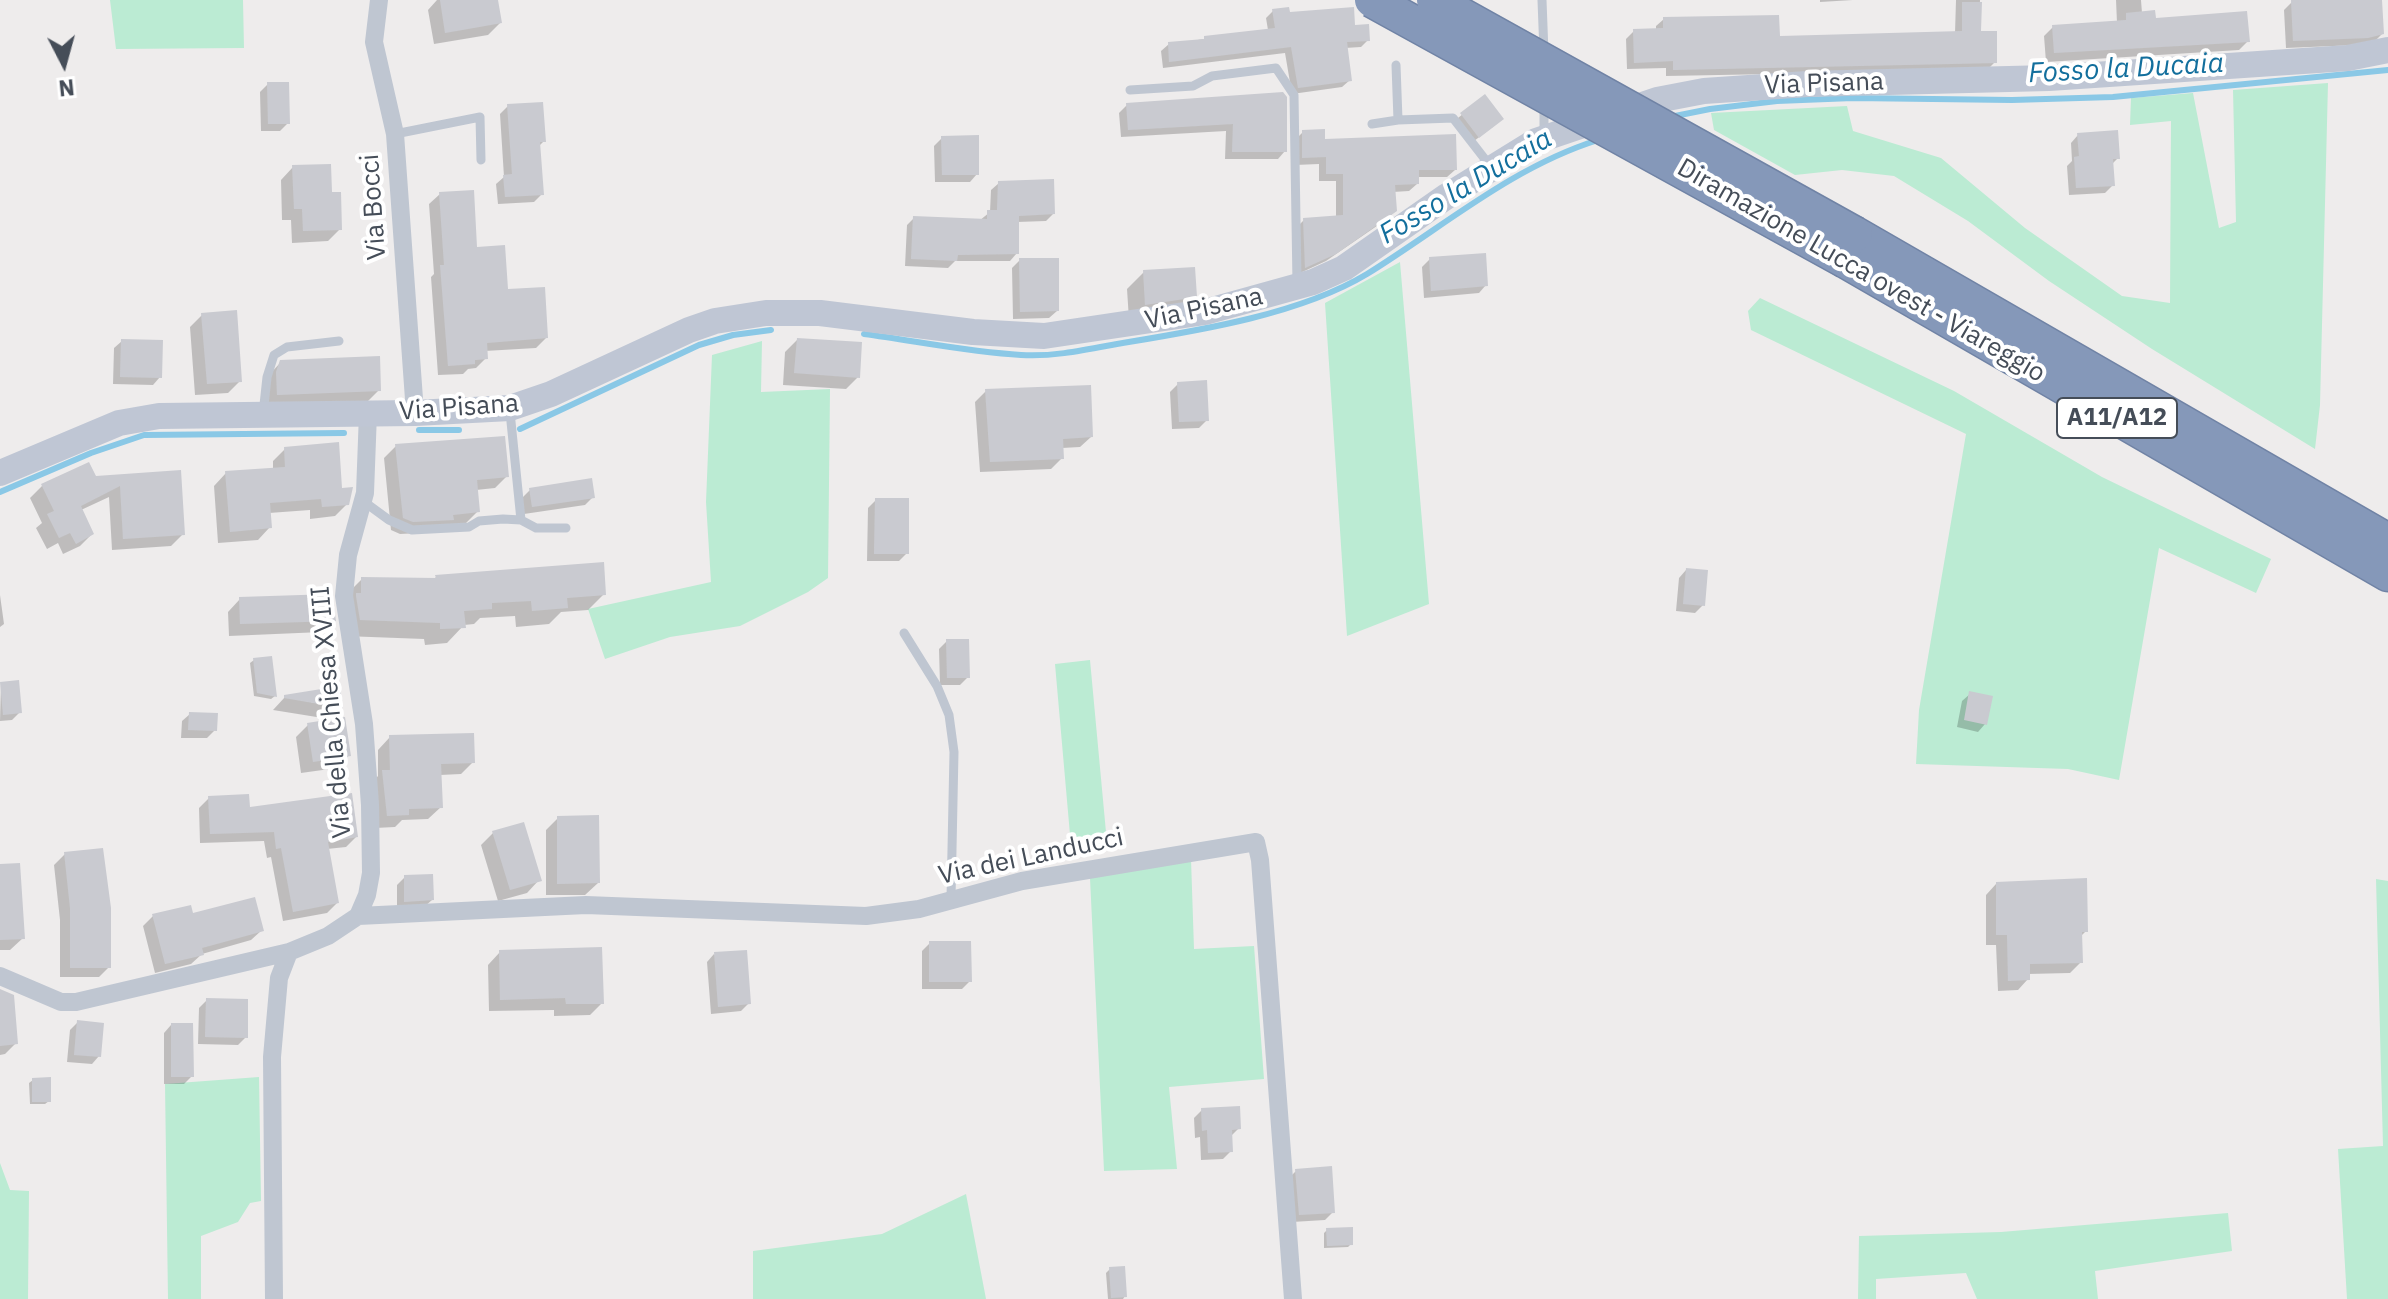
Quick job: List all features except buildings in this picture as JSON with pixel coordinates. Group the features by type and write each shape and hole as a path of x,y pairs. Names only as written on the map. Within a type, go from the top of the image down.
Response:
{"highway":[{"name":"Diramazione Lucca ovest - Viareggio","path":"1372,0 1850,248 2388,541"},
{"name":"Diramazione Lucca ovest - Viareggio","path":"1434,0 2388,574"}],"main road":[{"name":"Via Pisana","path":"0,473 86,436 136,419 184,414 415,413 510,408 551,394 689,330 740,316 820,313 973,332 1044,336 1193,314 1297,287 1344,268 1491,167 1544,137 1657,100 1704,91 1808,84 2049,78 2348,58 2388,50"}],"street":[{"name":"Via Bocci","path":"379,0 374,42 395,134 415,413"},
{"name":"Via della Chiesa XVIII","path":"358,916 367,895 371,873 370,805 364,724 344,596 348,555 363,501 368,413"},
{"name":"Via dei Landucci","path":"358,916 586,905 866,916 919,909 1022,881 1256,842 1260,860 1293,1299"},
{"path":"0,976 61,1002 76,1002 289,952 328,936 358,916"},
{"path":"274,1299 272,1057 279,978 289,952"}],"lane":[{"path":"1542,0 1544,137"},
{"path":"1396,65 1398,120"},
{"path":"1130,90 1193,86 1212,76 1276,68 1294,95 1297,287"},
{"path":"395,134 480,117 481,160"},
{"path":"1372,124 1453,118 1491,167"},
{"path":"263,414 267,377 274,355 287,347 339,341"},
{"path":"510,408 521,520"},
{"path":"363,501 389,520 412,530 469,527 479,521 503,519 521,520 536,528 566,528"},
{"path":"904,633 937,686 949,715 954,752 951,898"}],"green space":[{"path":"110,0 243,0 244,48 116,49"},
{"path":"2328,83 2320,405 2315,449 2152,349 2049,281 1968,221 1894,176 1842,170 1795,175 1714,130 1711,113 1847,106 1853,131 1941,158 2025,228 2122,296 2170,303 2171,121 2130,125 2131,98 2193,93 2219,228 2236,222 2233,90"},
{"path":"1400,262 1429,604 1347,636 1325,303"},
{"path":"1760,298 1954,391 2102,477 2271,559 2256,593 2159,548 2119,780 2068,769 1916,764 1919,710 1966,434 1751,330 1748,311"},
{"path":"762,341 761,392 830,389 828,578 808,592 740,626 670,637 605,659 588,609 711,582 706,502 712,355"},
{"path":"1090,660 1107,843 1071,846 1055,664"},
{"path":"1191,859 1194,949 1254,946 1264,1079 1169,1087 1177,1169 1104,1171 1090,878"},
{"path":"2376,879 2388,881 2388,1299 2347,1299 2338,1149 2383,1146"},
{"path":"259,1077 261,1201 250,1203 238,1222 201,1236 201,1299 168,1299 165,1084"},
{"path":"0,1163 10,1190 29,1191 28,1299 0,1299"},
{"path":"966,1194 986,1299 753,1299 753,1251 882,1234"},
{"path":"2228,1213 2232,1251 2095,1271 2098,1299 1977,1299 1966,1273 1876,1279 1876,1299 1858,1299 1859,1236 2001,1232"}],"waterway":[{"name":"Fosso la Ducaia","path":"1670,117 1777,101 2113,97 2388,70"},
{"name":"Fosso la Ducaia","path":"864,334 982,351 1045,355 1246,320 1340,288 1367,274 1507,182 1566,152 1598,140"},
{"path":"520,429 699,345 733,335 771,330"},
{"path":"419,430 459,430"},
{"path":"0,492 91,453 144,435 344,433"}]}
